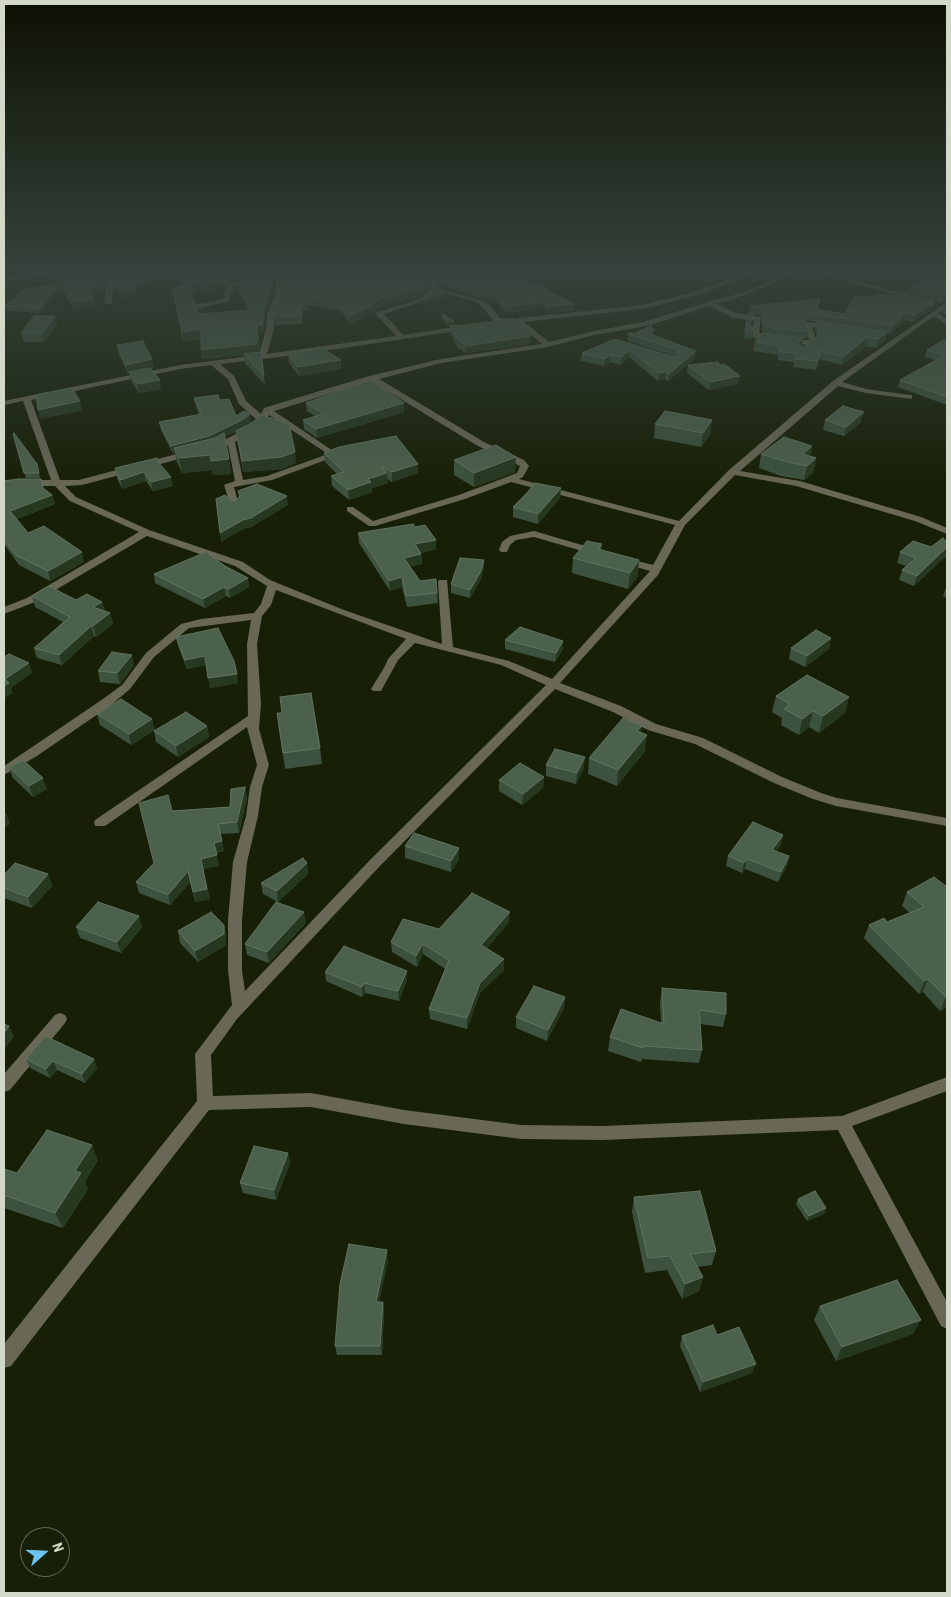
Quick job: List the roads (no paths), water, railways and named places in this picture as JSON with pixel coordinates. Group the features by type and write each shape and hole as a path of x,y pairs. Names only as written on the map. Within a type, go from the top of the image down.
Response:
{"street":[{"path":"262,357 266,345"},
{"path":"4,403 27,400 82,386 212,362 262,357 345,345"},
{"path":"4,483 79,483 214,448 232,441 262,420 267,410 372,378 441,361 548,345"},
{"path":"801,352 811,345"},
{"path":"4,1359 205,1103 202,1054 240,1007 375,863 554,683 656,569 681,524 732,472 836,383 885,345"},
{"path":"212,362 231,378 242,402 262,420"},
{"path":"350,509 372,524 462,497 510,479 520,475 525,466 521,462 481,444 372,378"},
{"path":"836,383 866,391 909,397"},
{"path":"27,400 56,482 73,499 146,532 239,564 273,585 340,612 448,649 505,663 593,701 617,709 652,727 699,741 778,780 817,796 836,802 947,822"},
{"path":"234,504 229,484 269,478 335,455 267,410"},
{"path":"232,441 239,481"},
{"path":"732,472 796,483 918,519 947,531"},
{"path":"510,479 681,524"},
{"path":"4,611 31,600 146,532"},
{"path":"504,550 505,544 513,538 534,534 656,569"},
{"path":"443,582 448,649"},
{"path":"240,1007 235,970 235,920 240,862 252,816 256,787 263,765 253,729 252,644 256,616 266,605 273,585"},
{"path":"4,771 33,754 126,687 150,656 185,626 202,622 256,616"},
{"path":"377,689 391,666 393,659 413,638"},
{"path":"100,823 254,717"},
{"path":"4,1085 60,1019"},
{"path":"205,1103 311,1100 404,1117 521,1132 603,1133 842,1124 947,1084"},
{"path":"842,1124 947,1320"}]}
